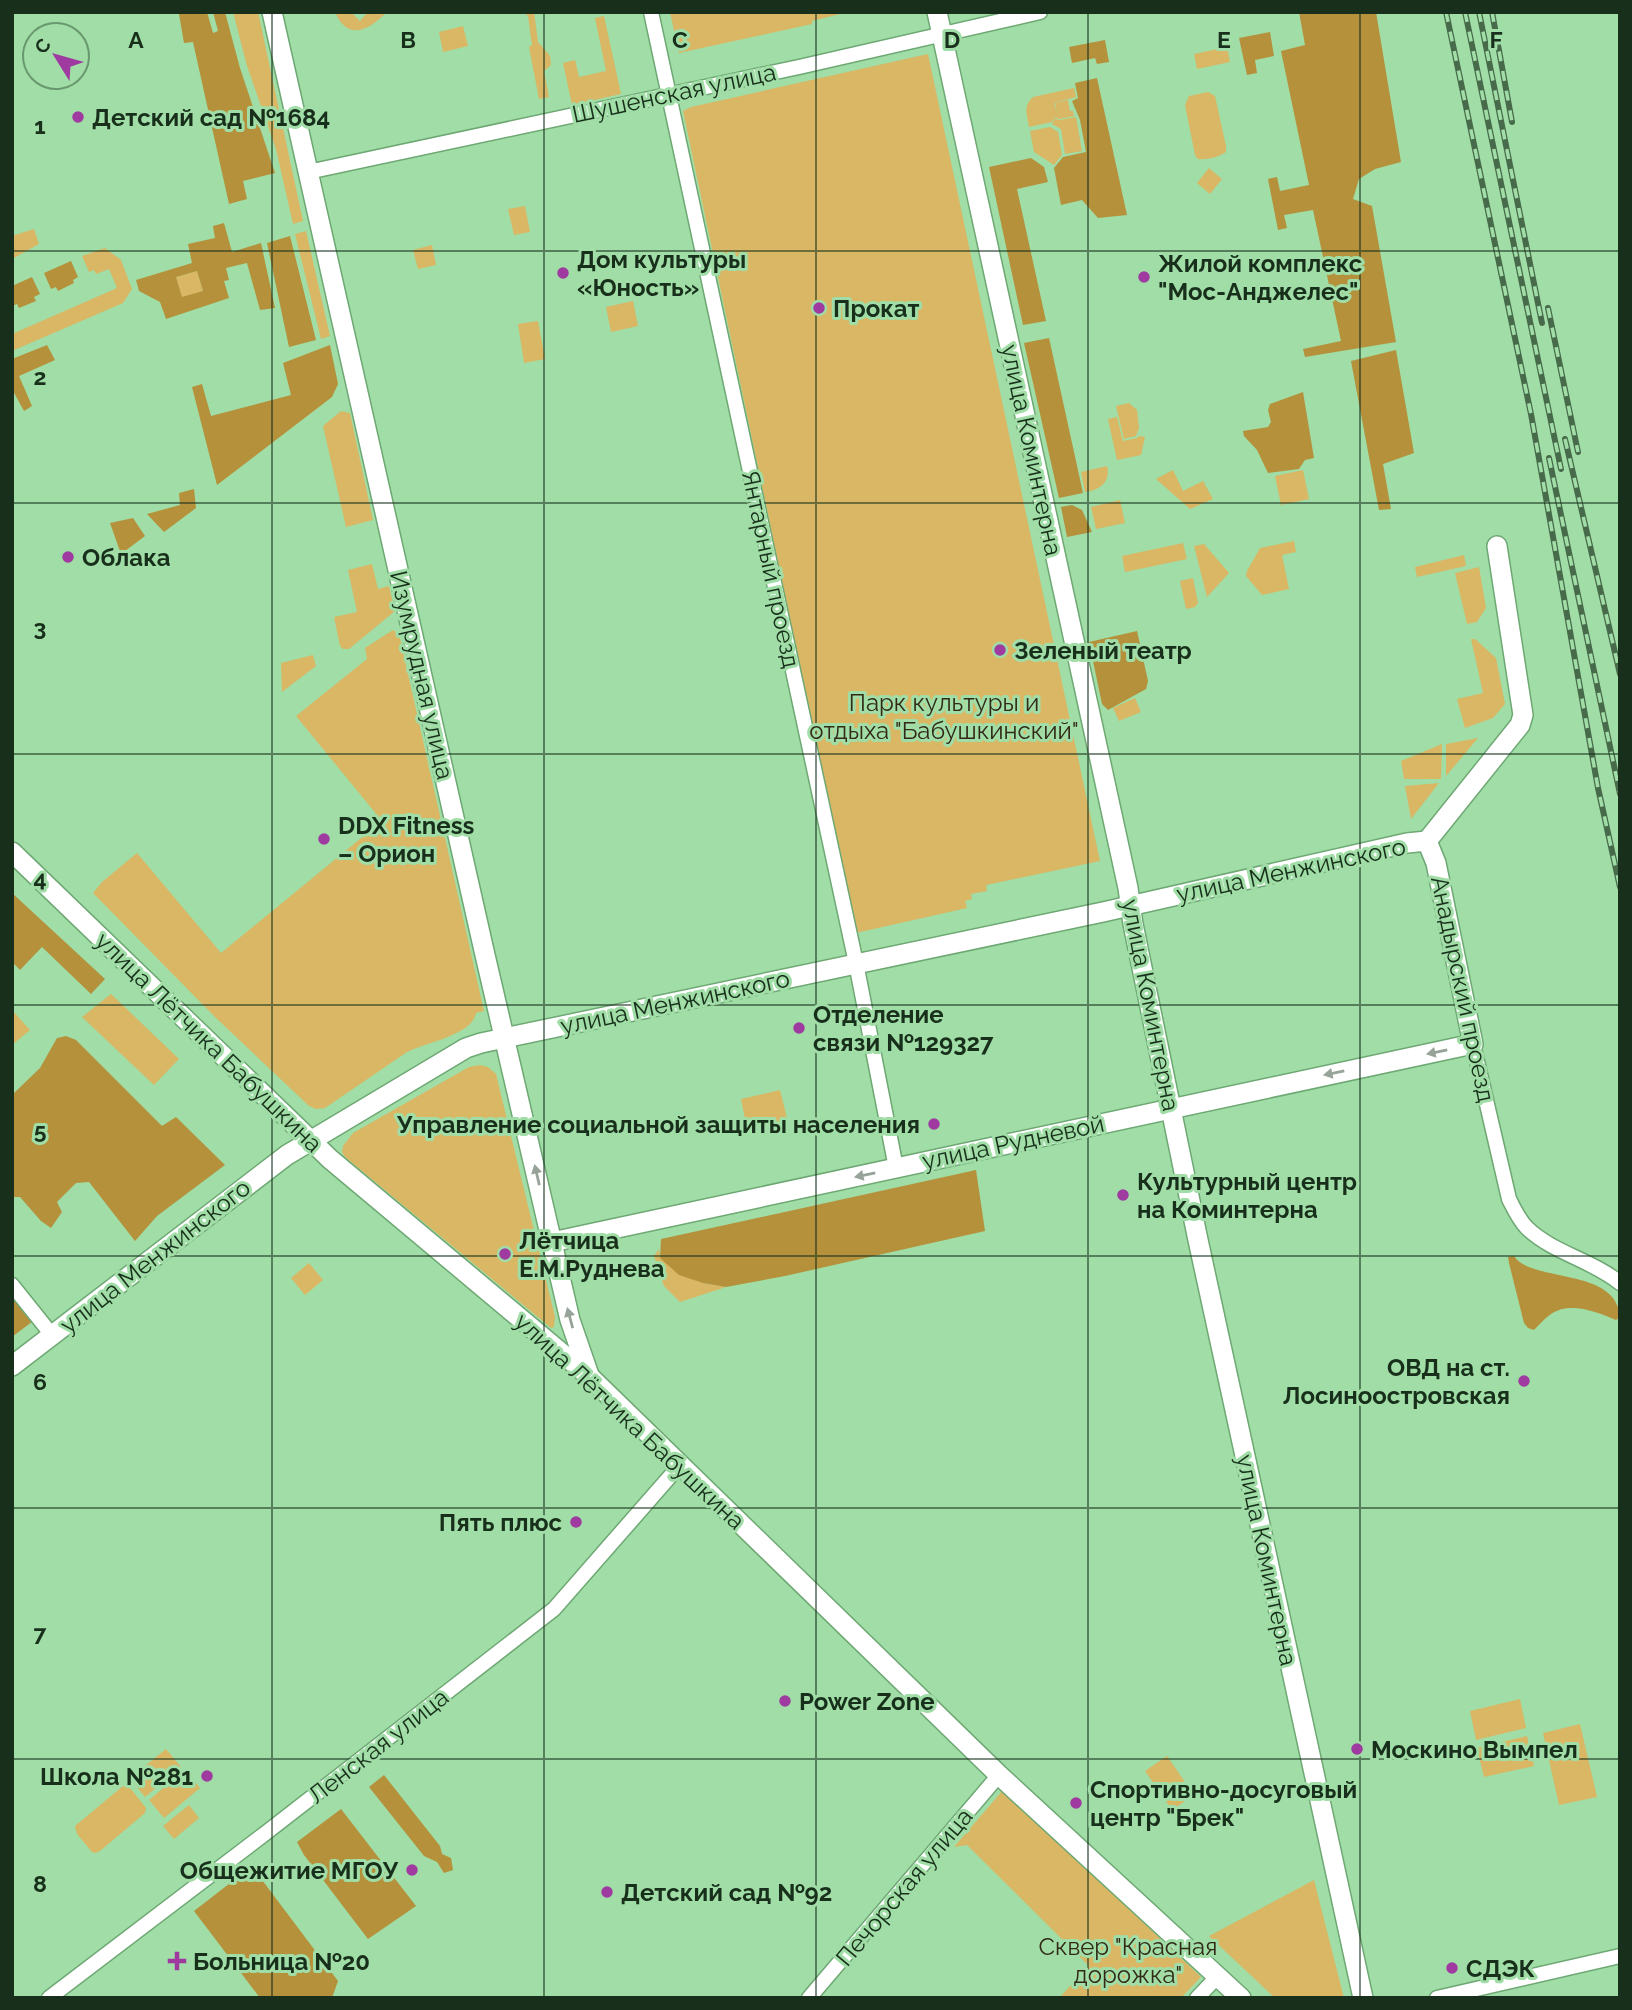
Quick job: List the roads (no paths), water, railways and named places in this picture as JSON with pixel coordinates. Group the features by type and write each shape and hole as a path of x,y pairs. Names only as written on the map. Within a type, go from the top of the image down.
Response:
{"street":[{"name":"Изумрудная улица","path":"272,12 570,1320 589,1376"},
{"name":"Янтарный проезд","path":"651,12 856,963 896,1168"},
{"name":"улица Коминтерна","path":"937,12 1128,888 1129,905 1200,1252 1363,1998"},
{"name":"Шушенская улица","path":"308,172 941,36 1040,12"},
{"path":"1427,841 1520,725 1524,715 1497,546"},
{"name":"улица Менжинского","path":"12,1366 243,1187 310,1141 466,1048 1407,843 1427,841"},
{"name":"Анадырский проезд","path":"1427,841 1436,863 1509,1199 1527,1228 1620,1283"},
{"name":"улица Лётчика Бабушкина","path":"12,852 310,1141 589,1376 999,1775 1241,1998"},
{"name":"улица Рудневой","path":"552,1242 1474,1044"},
{"path":"12,1285 52,1335"},
{"name":"Ленская улица","path":"49,1998 554,1609 680,1465"},
{"name":"Печорская улица","path":"809,1998 999,1775"},
{"path":"1437,1998 1620,1956"},
{"path":"1197,1998 1218,1976"}],"railway":[{"path":"1446,12 1531,414 1598,788 1620,887"},
{"path":"1465,12 1561,469"},
{"path":"1479,12 1542,323"},
{"path":"1492,12 1512,122"},
{"path":"1548,308 1578,452"},
{"path":"1565,439 1620,674"},
{"path":"1549,458 1620,794"}],"place":[{"name":"Детский сад №1684","path":"78,117"},
{"name":"Дом культуры «Юность»","path":"563,273"},
{"name":"Жилой комплекс \"Мос-Анджелес\"","path":"1144,277"},
{"name":"Прокат","path":"819,308"},
{"name":"Облака","path":"68,557"},
{"name":"Зеленый театр","path":"1000,650"},
{"name":"DDX Fitness – Орион","path":"324,839"},
{"name":"Отделение связи №129327","path":"799,1028"},
{"name":"Управление социальной защиты населения","path":"934,1124"},
{"name":"Культурный центр на Коминтерна","path":"1123,1195"},
{"name":"Лётчица Е.М.Руднева","path":"505,1254"},
{"name":"ОВД на ст. Лосиноостровская","path":"1524,1381"},
{"name":"Пять плюс","path":"576,1522"},
{"name":"Power Zone","path":"785,1701"},
{"name":"Москино Вымпел","path":"1357,1749"},
{"name":"Школа №281","path":"207,1776"},
{"name":"Спортивно-досуговый центр \"Брек\"","path":"1076,1803"},
{"name":"Общежитие МГОУ","path":"412,1870"},
{"name":"Детский сад №92","path":"607,1892"},
{"name":"Больница №20","path":"177,1961"},
{"name":"СДЭК","path":"1452,1968"}],"park label":[{"name":"Парк культуры и отдыха \"Бабушкинский\"","path":"944,716"},
{"name":"Сквер \"Красная дорожка\"","path":"1128,1960"}]}
